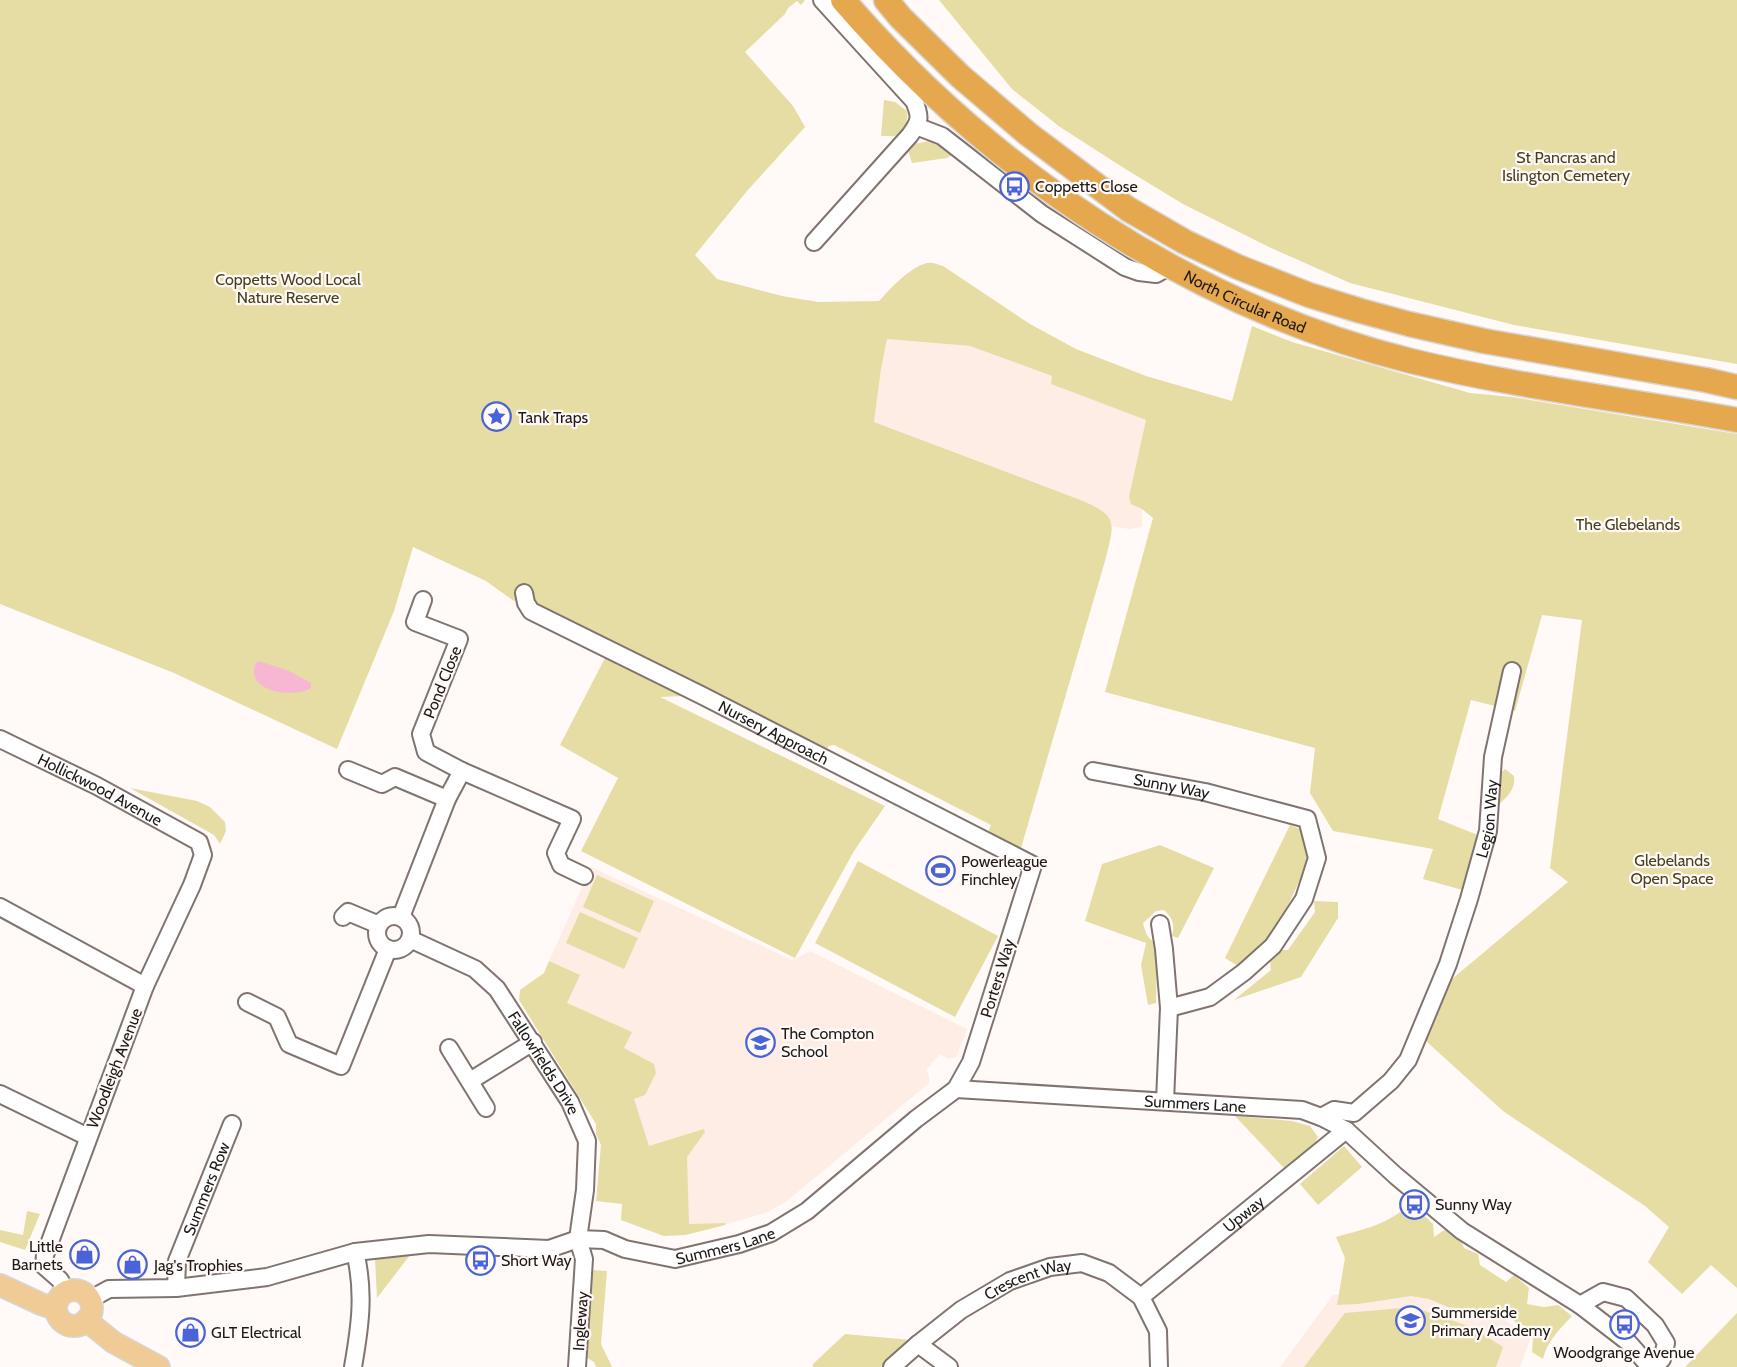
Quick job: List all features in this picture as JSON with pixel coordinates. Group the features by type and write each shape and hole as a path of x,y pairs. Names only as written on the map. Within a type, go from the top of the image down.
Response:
{"highway":[{"name":"North Circular Road","path":"843,0 910,72 969,126 1020,167 1117,235 1219,291 1266,313 1345,342 1410,360 1540,387 1737,420"},
{"name":"North Circular Road","path":"885,0 960,76 1028,134 1128,209 1185,242 1238,267 1310,295 1409,324 1484,341 1737,387"}],"main road":[{"path":"0,1285 41,1304 61,1300 77,1290 86,1296 88,1310 112,1342 145,1364"},
{"path":"61,1300 60,1320 65,1323 76,1326 88,1310"}],"street":[{"path":"814,242 919,120 919,112 914,101 822,0"},
{"path":"916,126 942,135 1042,214 1125,267 1156,274 1170,266"},
{"name":"Nursery Approach","path":"524,593 531,611 1033,865"},
{"name":"Pond Close","path":"423,600 415,622 459,639 421,734 422,742 426,752 462,771"},
{"name":"Legion Way","path":"1448,964 1488,831 1493,757 1512,671"},
{"name":"Hollickwood Avenue","path":"0,739 97,786 199,842"},
{"path":"348,770 382,784 395,777 447,799"},
{"path":"401,917 447,799 462,771 572,819 556,854 561,865 584,876"},
{"name":"Sunny Way","path":"1093,771 1205,792 1307,819 1317,858 1304,899 1274,946 1210,997 1169,1008"},
{"name":"Woodleigh Avenue","path":"61,1300 60,1280 44,1266 45,1255 145,986 192,885 203,855 199,842"},
{"name":"Porters Way","path":"956,1089 971,1062 1033,865"},
{"path":"0,907 145,986"},
{"path":"343,918 348,912 379,925"},
{"path":"388,916 401,917 409,924 410,939 401,948 388,949 379,941 377,933 379,925 388,916"},
{"path":"1160,924 1169,1008 1165,1101"},
{"name":"Fallowfields Drive","path":"410,939 475,969 497,989 570,1102 587,1141 585,1190 578,1239"},
{"path":"247,1002 277,1017 289,1044 341,1066 388,949"},
{"name":"Summers Lane","path":"1321,1117 1334,1110 1354,1113 1391,1081 1408,1060 1448,964"},
{"path":"470,1081 533,1042"},
{"path":"449,1048 486,1108"},
{"name":"Summers Lane","path":"88,1310 109,1289 176,1288 267,1277 355,1252 429,1244 549,1249 578,1239 604,1240 625,1249 675,1259 739,1244 771,1233 807,1211 916,1119 956,1089 1302,1110 1321,1117 1346,1130 1396,1176 1462,1231 1580,1305 1628,1342 1652,1367"},
{"path":"0,1095 88,1137"},
{"name":"Summers Row","path":"176,1288 177,1261 232,1124"},
{"name":"Upway","path":"1141,1297 1346,1130"},
{"name":"Ingleway","path":"577,1367 584,1260 578,1239"},
{"path":"353,1367 360,1324 360,1274 355,1252"},
{"name":"Crescent Way","path":"892,1367 961,1310 1010,1281 1050,1267 1082,1263 1109,1272 1141,1297 1158,1331 1159,1367"},
{"path":"1580,1305 1603,1292 1626,1298 1655,1325 1666,1343 1662,1359 1652,1367"},
{"path":"918,1344 948,1367"}],"shaded area":[{"path":"887,339 970,346 1052,376 1052,384 1146,420 1137,507 1142,509 1142,527 1129,529 1112,526 1110,519 1078,499 874,422"},
{"path":"259,661 287,670 311,683 311,688 283,693 263,687 257,681 254,673 256,663"},
{"name":"The Compton School","path":"591,867 792,960 810,951 967,1029 956,1057 948,1059 940,1054 926,1070 929,1083 787,1201 768,1212 685,1235 664,1236 621,1220 639,1217 627,1143 531,1002"},
{"name":"Summerside Primary Academy","path":"1415,1288 1480,1304 1531,1337 1520,1367 1280,1367 1333,1295"}],"green space":[{"path":"0,0 805,0 801,5 797,1 788,8 785,14 745,52 793,106 805,127 747,191 695,255 717,279 782,296 818,302 879,301 912,270 926,263 933,263 943,266 1030,324 1076,349 1146,376 1232,401 1252,326 1292,342 1470,393 1512,397 1737,434 1737,1288 1711,1265 1682,1294 1648,1262 1669,1227 1645,1206 1503,1111 1426,1041 1452,979 1568,882 1550,868 1582,620 1542,615 1515,711 1471,700 1438,819 1480,836 1466,891 1423,879 1433,849 1333,831 1310,793 1315,748 1105,692 1153,518 1131,504 1129,497 1146,420 1051,384 1052,376 970,346 887,339 874,422 1078,499 1101,510 1111,521 1111,537 1105,561 1021,848 1015,849 987,835 991,825 834,745 829,746 821,756 519,597 514,601 486,581 413,547 394,611 337,749 174,673 0,604"},
{"name":"St Pancras and Islington Cemetery","path":"939,0 1737,0 1737,364 1514,325 1350,283 1269,247 1183,204 1060,127 1012,89"},
{"path":"884,100 895,102 907,111 905,125 897,136 881,136"},
{"path":"936,142 954,154 947,158 912,163 908,150 914,144"},
{"path":"605,658 685,696 660,697 885,806 854,851 795,958 581,851 618,778 560,745"},
{"path":"1505,769 1514,776 1514,781 1510,793 1496,807 1498,776"},
{"path":"130,788 197,801 210,807 225,822 226,831 220,844 214,835"},
{"path":"1290,825 1300,829 1309,860 1284,914 1263,946 1243,969 1225,958"},
{"path":"1160,845 1214,868 1178,938 1172,936 1172,922 1164,910 1156,911 1143,923 1147,935 1157,944 1156,1003 1148,1005 1141,965 1146,943 1085,921 1102,864"},
{"path":"858,861 998,936 955,1017 815,943"},
{"path":"597,875 654,901 640,933 583,907"},
{"path":"1314,901 1338,902 1338,918 1301,977 1234,1000 1271,970 1270,958 1279,950 1288,950 1315,912"},
{"path":"580,912 638,938 624,969 566,943"},
{"path":"549,961 580,975 567,1003 632,1032 624,1048 654,1064 656,1073 645,1095 634,1099 649,1146 704,1129 705,1132 687,1157 689,1224 725,1223 725,1225 685,1235 664,1236 621,1220 622,1204 596,1201 601,1145 596,1134 596,1124 519,1000 520,990 544,973"},
{"path":"1235,1116 1292,1121 1310,1126 1318,1137 1315,1143 1284,1168"},
{"path":"1344,1146 1362,1167 1318,1205 1300,1184"},
{"path":"1411,1203 1433,1224 1434,1237 1446,1229 1461,1241 1464,1248 1478,1254 1480,1265 1506,1282 1514,1275 1529,1288 1527,1304 1544,1307 1558,1305 1572,1316 1551,1341 1543,1359 1532,1352 1533,1339 1530,1328 1515,1322 1506,1312 1495,1310 1480,1317 1429,1299 1411,1296 1337,1305 1345,1258 1336,1237 1385,1221"},
{"path":"27,1211 40,1214 25,1250 0,1242 0,1230 23,1235"},
{"path":"410,1255 377,1298 375,1259"},
{"path":"591,1270 607,1271 601,1344 612,1367 596,1367 594,1362 584,1356"},
{"path":"1413,1307 1471,1327 1503,1347 1496,1367 1304,1367 1345,1313"},
{"path":"1737,1313 1737,1367 1685,1367"},
{"path":"845,1334 911,1340 881,1367 813,1367 813,1364"}],"place":[{"name":"Coppetts Close","path":"1014,186"},
{"name":"Tank Traps","path":"497,417"},
{"name":"Powerleague Finchley","path":"940,870"},
{"name":"The Compton School","path":"760,1042"},
{"name":"Sunny Way","path":"1414,1204"},
{"name":"Little Barnets","path":"84,1255"},
{"name":"Short Way","path":"480,1260"},
{"name":"Jag's Trophies","path":"133,1265"},
{"name":"Summerside Primary Academy","path":"1410,1321"},
{"name":"Woodgrange Avenue","path":"1624,1324"},
{"name":"GLT Electrical","path":"190,1332"}],"park label":[{"name":"Coppetts Wood Local Nature Reserve","path":"288,288"},
{"name":"The Glebelands","path":"1628,524"},
{"name":"Glebelands Open Space","path":"1672,869"}]}
